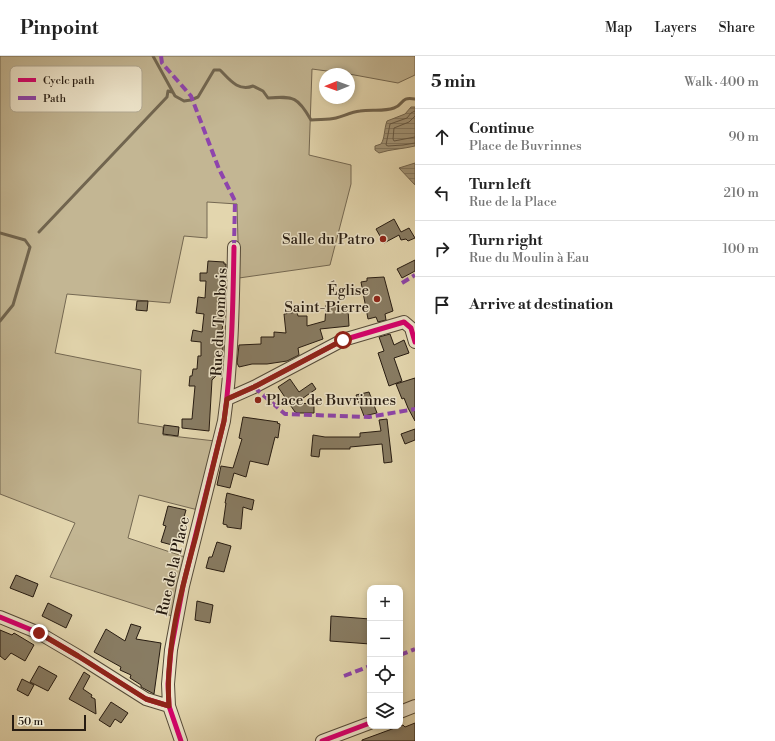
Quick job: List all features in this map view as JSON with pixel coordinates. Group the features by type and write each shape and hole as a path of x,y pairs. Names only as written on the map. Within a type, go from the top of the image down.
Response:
{"street":[{"name":"Rue du Tombois","path":"227,399 233,307 234,247"},
{"path":"227,399 254,387 343,340 404,322 410,328 415,342"},
{"name":"Rue de la Place","path":"181,741 169,706 168,684 171,650 177,615 224,421 227,399"},
{"path":"0,617 39,633 146,699 169,706"},
{"path":"403,711 415,706"},
{"path":"322,741 367,724"}],"shaded area":[{"path":"0,56 415,56 415,75 398,83 355,75 355,68 312,69 309,155 351,165 351,184 330,265 239,278 237,204 207,202 207,238 184,236 170,303 67,294 55,353 141,370 138,423 163,427 163,435 215,441 198,510 139,495 128,538 185,557 172,616 50,577 75,523 0,494"}],"water":[{"path":"411,107 415,107 415,146 379,153 375,150 375,146 381,144 382,142 387,121 405,114"},
{"path":"415,163 415,185 399,168"}],"building":[{"name":"Salle du Patro","path":"394,219 401,232 409,228 415,238 408,241 406,239 401,240 399,235 384,243 376,229"},
{"path":"415,260 415,271 402,278 397,269"},
{"path":"208,261 224,262 224,264 226,264 222,332 224,332 222,362 220,362 218,374 212,380 209,431 182,428 182,419 192,419 195,386 189,386 190,376 192,376 193,369 197,369 198,356 201,356 201,342 191,341 193,330 202,332 204,314 196,313 198,297 205,298 206,281 200,281 200,273 207,273"},
{"name":"Église Saint-Pierre","path":"384,277 393,311 385,314 386,320 378,322 376,317 368,319 361,282 367,281 367,278"},
{"path":"137,301 148,301 147,311 136,310"},
{"path":"326,305 342,306 341,310 348,309 349,326 320,329 323,339 298,348 299,355 287,361 267,364 252,364 239,367 237,363 239,345 261,344 261,337 274,337 274,332 286,333 284,314 297,312 298,316 307,316 307,326 325,321"},
{"path":"390,334 394,345 404,340 409,353 394,358 402,381 389,386 378,353 384,351 379,337"},
{"path":"415,378 415,421 404,398 402,399 396,384"},
{"path":"290,379 299,392 312,383 316,389 296,403 314,404 314,413 295,412 278,387"},
{"path":"369,392 377,413 364,416 356,395"},
{"path":"243,417 278,422 277,423 280,424 278,438 275,437 268,465 250,461 246,477 234,473 230,488 217,485 221,466 233,468 242,439 239,438"},
{"path":"387,419 392,462 384,463 382,444 350,447 350,449 320,449 319,457 311,456 313,435 325,437 360,437 360,433 381,431 379,420"},
{"path":"164,425 179,427 178,436 163,434"},
{"path":"415,429 415,440 405,444 401,434"},
{"path":"227,493 254,500 252,510 243,507 241,529 227,527 227,525 223,524"},
{"path":"168,506 186,510 176,545 161,542 166,526 163,525"},
{"path":"217,542 231,546 224,572 206,568 209,557 212,557"},
{"path":"16,575 38,584 33,597 10,588"},
{"path":"197,601 213,605 210,623 195,620"},
{"path":"48,603 72,615 66,628 42,616"},
{"path":"331,616 367,619 367,644 330,641"},
{"path":"131,624 141,627 136,639 161,643 154,694 141,687 141,685 130,678 131,675 120,670 121,667 94,652 106,629 125,641"},
{"path":"0,630 12,635 14,633 34,645 25,661 11,653 5,660 0,656"},
{"path":"39,666 57,676 48,691 30,682"},
{"path":"84,672 90,676 83,689 95,699 96,714 69,699"},
{"path":"22,679 34,685 28,696 17,690"},
{"path":"111,702 128,713 121,723 115,719 110,727 99,720"},
{"path":"415,723 415,741 362,741 392,729 403,729 403,725 405,727"}],"waterway":[{"path":"153,56 175,96 184,101 198,97 214,70 220,70 230,81 238,86 253,86 263,91 268,98 284,97 299,102 311,120 333,119 360,111 390,109 397,107 404,100 410,98 415,99"},
{"path":"39,232 167,97 168,91 172,92"},
{"path":"0,233 25,240 30,247 13,305 0,321"}],"marked path":[{"path":"161,56 162,63 191,96 219,169 235,201 234,247"},
{"path":"402,283 415,275"},
{"path":"254,387 285,414 369,417 415,409"},
{"path":"403,654 415,649"},
{"path":"344,676 367,667"}],"cycle path":[{"path":"181,741 169,706 168,684 171,650 183,586 224,421 227,400 233,313 234,247"},
{"path":"227,399 254,387 343,340 404,322 411,328 415,342"},
{"path":"0,617 39,633 146,699 169,706"},
{"path":"322,741 367,724"}],"place":[{"name":"Salle du Patro","path":"383,239"},
{"name":"Église Saint-Pierre","path":"377,299"},
{"name":"Place de Buvrinnes","path":"258,400"}],"route":[{"path":"39,633 146,699 169,706 168,684 171,650 177,615 185,576 224,421 227,399 254,387 343,340"}]}
